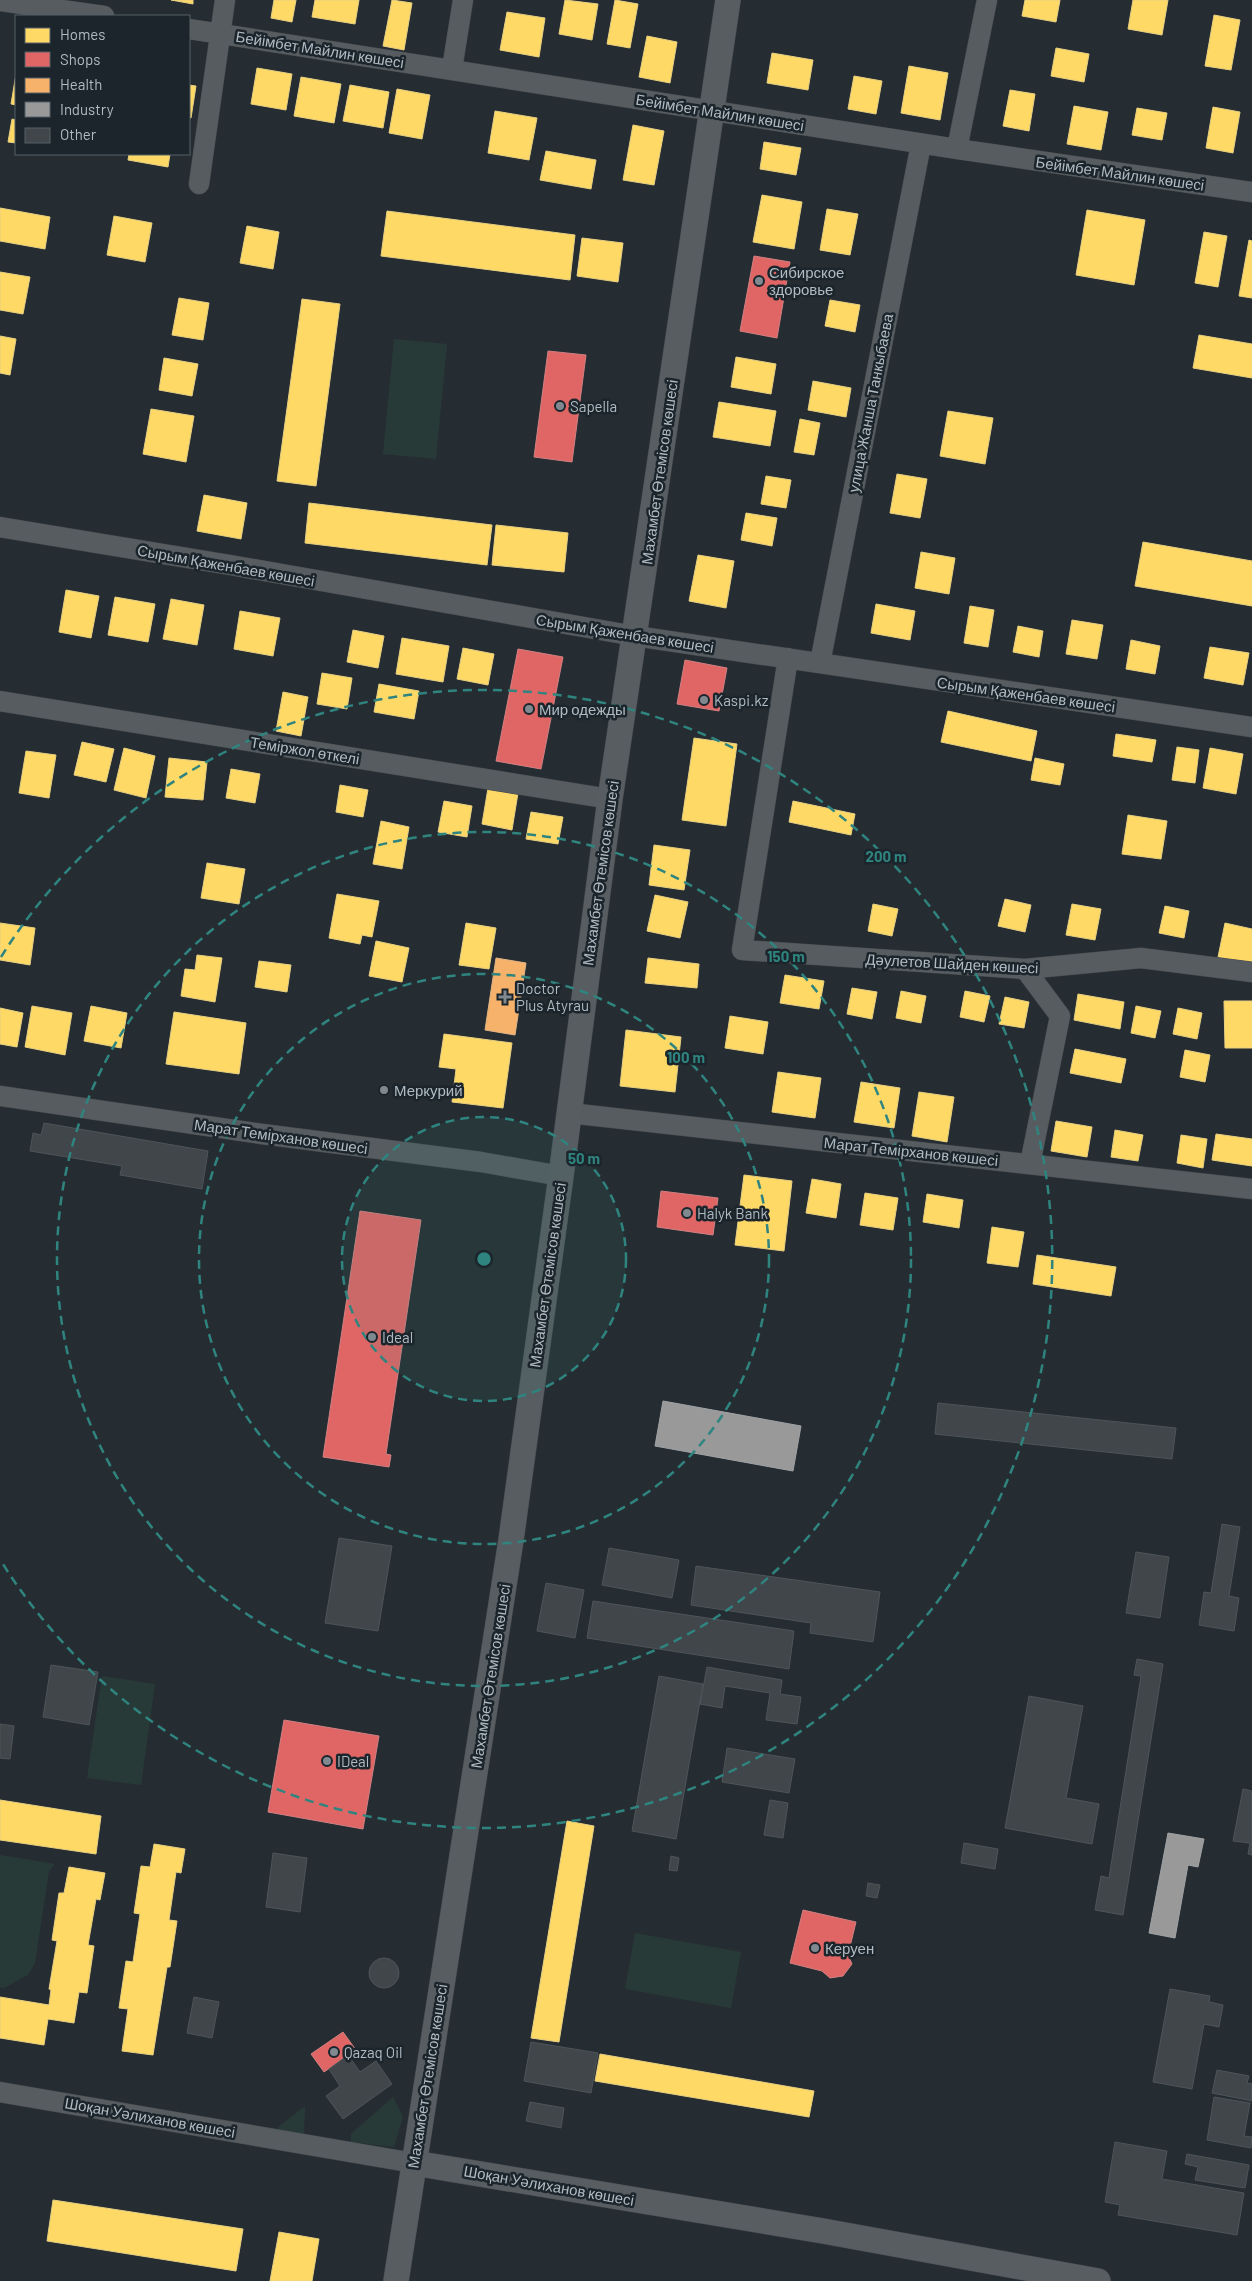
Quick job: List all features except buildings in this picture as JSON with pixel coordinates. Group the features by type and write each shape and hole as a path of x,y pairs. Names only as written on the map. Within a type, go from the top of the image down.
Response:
{"main road":[{"name":"Махамбет Өтемісов көшесі","path":"396,2281 509,1549 561,1176 610,800 728,0"},
{"name":"Шоқан Уәлиханов көшесі","path":"414,2163 823,2231 1098,2281"}],"street":[{"path":"199,184 225,0"},
{"path":"452,70 463,0"},
{"path":"957,150 987,0"},
{"path":"0,1 97,15"},
{"name":"Бейімбет Майлин көшесі","path":"190,29 957,150 1252,192"},
{"name":"улица Жанша Танкыбаева","path":"820,663 920,144"},
{"name":"Сырым Қаженбаев көшесі","path":"0,528 230,564 635,636 1252,727"},
{"name":"Дәулетов Шайден көшесі","path":"788,658 742,950 1025,969 1141,958 1252,972"},
{"name":"Теміржол өткелі","path":"0,701 610,800"},
{"path":"1025,969 1060,1016 1030,1164"},
{"name":"Марат Темірханов көшесі","path":"0,1096 272,1135 481,1162 561,1176"},
{"name":"Марат Темірханов көшесі","path":"569,1113 1252,1189"},
{"name":"Шоқан Уәлиханов көшесі","path":"0,2092 414,2163"}],"shaded area":[{"path":"394,339 447,344 436,459 383,454"},
{"path":"102,1676 155,1684 141,1785 87,1778"},
{"path":"0,1855 55,1864 49,1871 35,1963 28,1975 4,1988 0,1987"},
{"path":"635,1933 741,1952 731,2008 625,1989"},
{"path":"393,2097 403,2117 394,2147 351,2142 351,2134"},
{"path":"305,2106 304,2138 272,2132"}],"place":[{"name":"Сибирское здоровье","path":"759,281"},
{"name":"Sapella","path":"560,406"},
{"name":"Kaspi.kz","path":"704,700"},
{"name":"Мир одежды","path":"529,709"},
{"name":"Doctor Plus Atyrau","path":"505,997"},
{"name":"Меркурий","path":"384,1090"},
{"name":"Halyk Bank","path":"687,1213"},
{"name":"Ideal","path":"372,1337"},
{"name":"IDeal","path":"327,1761"},
{"name":"Керуен","path":"815,1948"},
{"name":"Qazaq Oil","path":"334,2052"}]}
